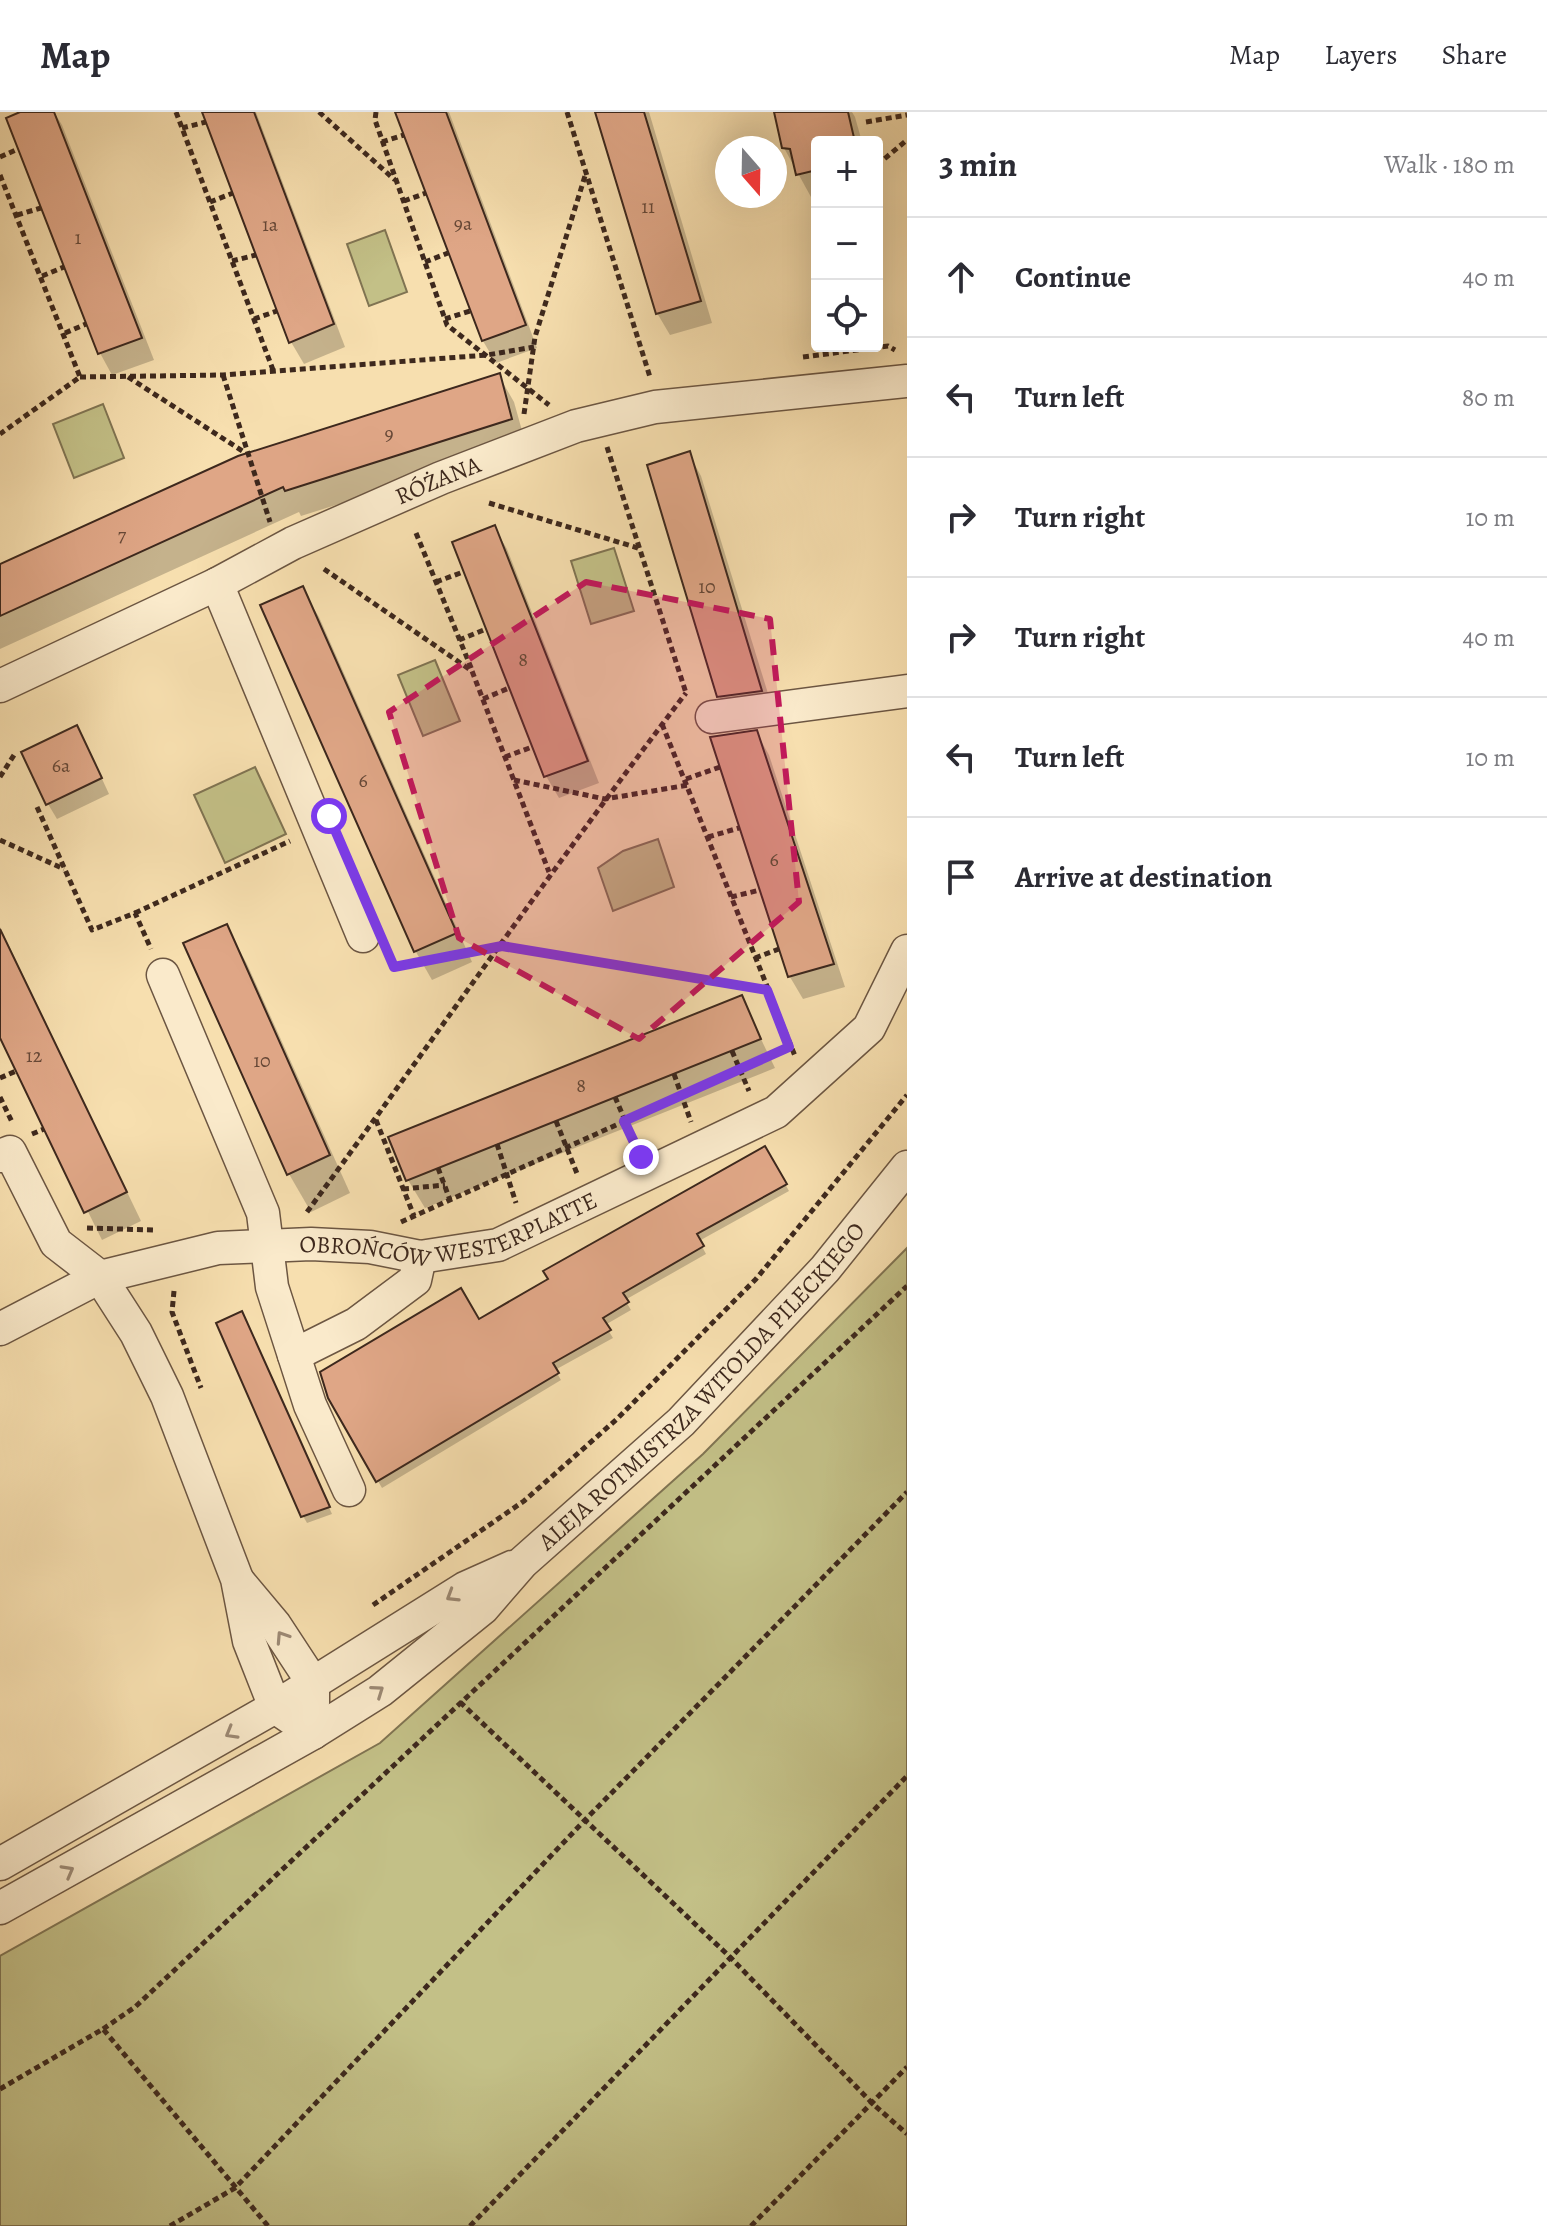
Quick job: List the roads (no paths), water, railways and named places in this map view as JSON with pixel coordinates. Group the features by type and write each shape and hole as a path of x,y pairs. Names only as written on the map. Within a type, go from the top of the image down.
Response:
{"street":[{"name":"RÓŻANA","path":"0,686 217,584 293,543 413,490 576,426 655,407 907,381"},
{"path":"217,584 320,827 373,939"},
{"path":"712,717 907,691"},
{"name":"OBROŃCÓW WESTERPLATTE","path":"0,1329 100,1277 218,1248 265,1244 370,1247 420,1257 498,1245 776,1112 869,1028 907,951"},
{"path":"163,975 263,1213 272,1287 310,1405 349,1490"},
{"path":"0,1156 10,1152 56,1243 100,1277 136,1333 167,1396 237,1579 249,1641 275,1707 313,1733"},
{"name":"ALEJA ROTMISTRZA WITOLDA PILECKIEGO","path":"0,1908 313,1733 380,1691 483,1608 522,1563 681,1422 825,1269 907,1167"},
{"path":"294,1355 356,1324 415,1280 420,1257"},
{"name":"ALEJA ROTMISTRZA WITOLDA PILECKIEGO","path":"0,1864 275,1707 465,1588 522,1563"},
{"path":"237,1579 275,1625 313,1683 313,1733"}]}
